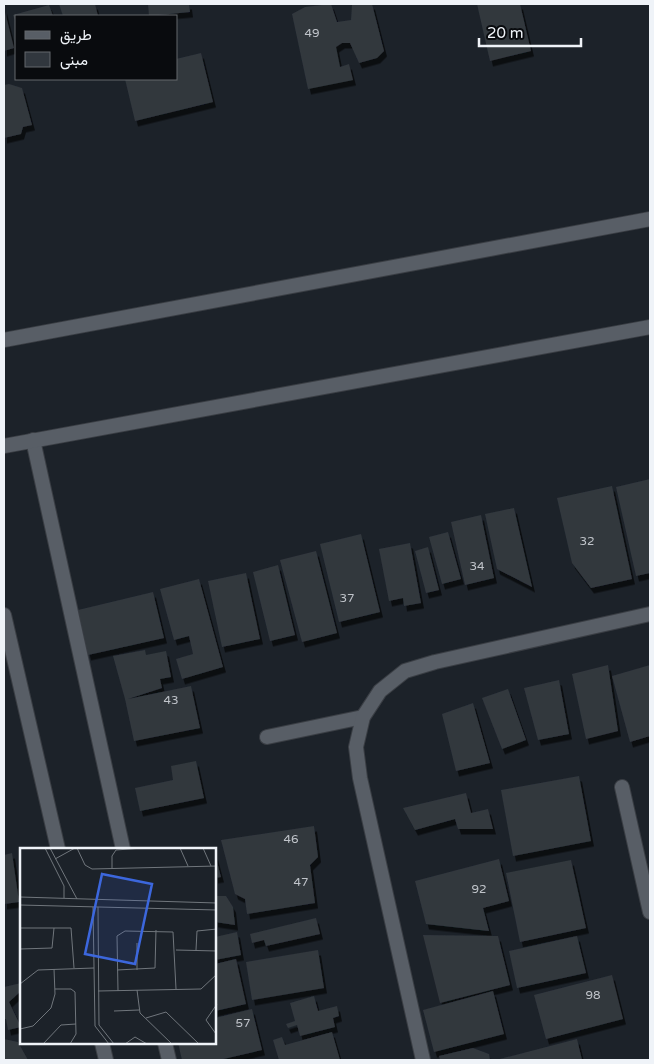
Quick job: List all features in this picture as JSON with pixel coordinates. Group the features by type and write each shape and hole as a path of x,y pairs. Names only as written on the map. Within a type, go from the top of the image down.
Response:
{"street":[{"path":"4,340 650,219"},
{"path":"4,446 650,327"},
{"path":"33,440 123,848"},
{"path":"424,1060 360,778 356,747 363,717 380,691 405,672 435,662 650,614"},
{"path":"4,615 58,848"},
{"path":"267,737 363,717"},
{"path":"622,787 650,912"},
{"path":"102,1044 106,1060"},
{"path":"166,1044 169,1060"}],"building":[{"path":"59,4 95,4 98,15 63,15"},
{"path":"148,4 189,4 190,12 149,15"},
{"path":"331,4 337,22 351,20 352,5 372,4 384,51 377,58 359,63 350,43 342,43 336,47 340,67 349,64 353,80 308,89 292,14 305,7"},
{"path":"477,4 520,4 531,51 490,61"},
{"path":"49,5 53,15 15,15 15,20 13,15"},
{"path":"4,8 14,48 4,51"},
{"path":"201,53 213,102 135,121 125,80 178,80 178,59"},
{"path":"9,84 22,88 32,125 23,127 21,134 4,138 4,85"},
{"path":"650,479 650,573 636,576 616,487"},
{"path":"612,486 632,579 591,588 572,563 557,498"},
{"path":"514,508 532,587 497,569 485,514"},
{"path":"481,515 494,578 465,585 451,522"},
{"path":"448,532 461,579 442,584 429,537"},
{"path":"361,534 380,612 339,622 320,544"},
{"path":"410,543 421,603 404,606 403,598 389,601 379,549"},
{"path":"428,547 439,590 426,593 415,551"},
{"path":"316,551 337,633 302,642 280,560"},
{"path":"278,565 295,635 270,641 253,572"},
{"path":"246,573 260,639 222,647 208,581"},
{"path":"199,579 223,667 182,679 176,659 193,654 189,636 174,640 160,589"},
{"path":"153,592 164,638 88,655 78,610"},
{"path":"145,650 146,655 166,651 171,677 160,679 162,688 128,699 191,686 200,728 134,741 113,656"},
{"path":"608,665 618,731 586,739 572,674"},
{"path":"650,665 650,736 630,742 612,676"},
{"path":"559,680 569,734 538,740 524,688"},
{"path":"508,689 526,740 502,749 482,698"},
{"path":"473,703 490,763 456,771 442,714"},
{"path":"196,761 204,798 140,811 135,788 173,780 171,766"},
{"path":"579,776 591,841 513,856 501,790"},
{"path":"466,793 471,813 488,809 493,829 458,829 455,819 415,830 403,808"},
{"path":"314,826 318,857 310,865 315,903 247,914 245,899 235,894 221,840"},
{"path":"12,853 19,902 4,904 4,855"},
{"path":"216,858 221,877 216,878"},
{"path":"499,859 509,901 483,908 489,931 426,924 415,881"},
{"path":"571,860 586,928 520,942 506,873"},
{"path":"216,896 226,896 233,907 235,925 216,922"},
{"path":"316,918 320,934 266,946 264,940 252,943 250,934"},
{"path":"237,932 241,955 216,960 216,937"},
{"path":"423,935 498,936 510,985 440,1003"},
{"path":"577,936 586,973 517,988 509,951"},
{"path":"318,950 324,988 252,1000 246,962"},
{"path":"236,959 246,1004 216,1011 216,964"},
{"path":"612,975 623,1019 546,1039 534,995"},
{"path":"20,983 20,992 9,1002 20,1027 8,1030 6,1019 4,1019 4,987"},
{"path":"493,991 504,1034 434,1052 423,1010"},
{"path":"314,996 318,1011 337,1006 339,1016 333,1018 335,1027 300,1036 297,1025 288,1028 286,1024 295,1021 290,1003"},
{"path":"252,1009 262,1050 219,1060 182,1060 178,1044 216,1044 216,1018"},
{"path":"332,1032 340,1060 279,1060 273,1040 282,1037 285,1045"},
{"path":"4,1039 18,1042 28,1060 4,1060"},
{"path":"577,1039 582,1060 496,1060"},
{"path":"473,1048 489,1054 490,1060 440,1060 439,1056"}]}
